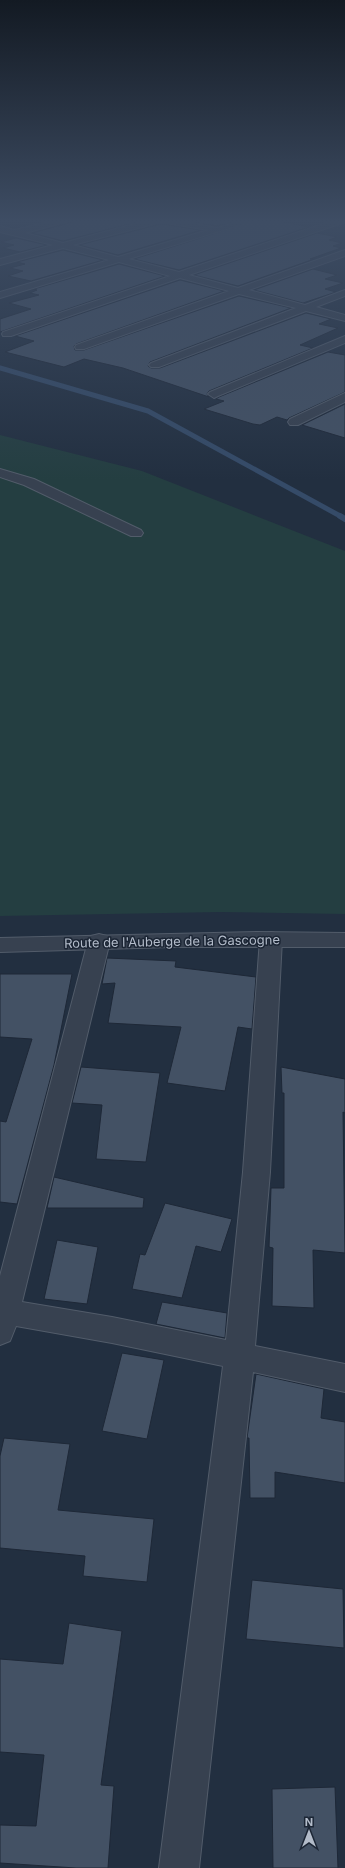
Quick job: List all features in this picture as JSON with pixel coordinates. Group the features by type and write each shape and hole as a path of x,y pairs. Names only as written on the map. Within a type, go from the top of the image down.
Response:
{"street":[{"path":"7,334 88,306"},
{"path":"80,347 195,306"},
{"path":"302,306 345,318"},
{"path":"155,365 305,307"},
{"path":"214,394 345,339"},
{"path":"294,422 345,397"},
{"path":"0,473 29,482 136,532"},
{"path":"180,1868 239,1355 264,1102 271,939"},
{"name":"Route de l'Auberge de la Gascogne","path":"0,945 99,941 271,939 345,940"},
{"path":"99,941 3,1322 112,1330 345,1378"}],"green space":[{"path":"0,435 142,471 345,551 345,914 220,912 0,916"}],"building":[{"path":"21,306 76,306 0,332 0,319 31,309"},
{"path":"103,306 182,306 74,346 75,350 84,350 210,306 283,306 291,308 150,362 148,366 151,368 160,368 306,313 331,319 319,324 338,328 300,345 313,348 209,391 207,394 209,397 123,368 84,359 64,367 5,352 34,341 15,336"},
{"path":"328,352 345,355 345,392 287,420 277,417 260,425 204,409 224,401 216,399 219,397"},
{"path":"345,404 345,438 302,425"},
{"path":"107,958 176,961 175,967 256,977 252,1029 238,1027 225,1091 167,1083 181,1027 108,1023 115,983 102,984"},
{"path":"0,974 72,974 54,1065 17,1204 0,1202 0,1121 6,1122 32,1039 0,1037"},
{"path":"81,1067 160,1073 146,1162 96,1159 102,1105 72,1103"},
{"path":"281,1067 345,1079 345,1113 343,1112 345,1253 313,1250 314,1308 272,1306 273,1248 269,1247 271,1188 284,1188 284,1093 282,1093"},
{"path":"54,1177 144,1198 143,1208 47,1208"},
{"path":"165,1203 232,1219 221,1252 196,1246 182,1298 132,1289 140,1254 145,1255"},
{"path":"57,1240 98,1247 87,1304 44,1299"},
{"path":"162,1302 227,1313 225,1338 156,1324"},
{"path":"122,1353 164,1360 147,1439 102,1431"},
{"path":"256,1374 324,1389 321,1418 345,1422 345,1483 275,1472 275,1498 250,1498 249,1438 247,1438"},
{"path":"4,1438 70,1444 58,1510 154,1519 147,1582 83,1576 85,1556 0,1548 0,1456"},
{"path":"252,1580 343,1589 344,1648 246,1639"},
{"path":"69,1623 122,1631 101,1785 114,1786 108,1868 76,1868 0,1863 0,1825 36,1826 44,1755 0,1752 0,1659 63,1664"},
{"path":"335,1787 338,1868 273,1868 272,1789"}],"waterway":[{"path":"0,368 148,411 342,517"},
{"path":"340,516 345,519"}]}
